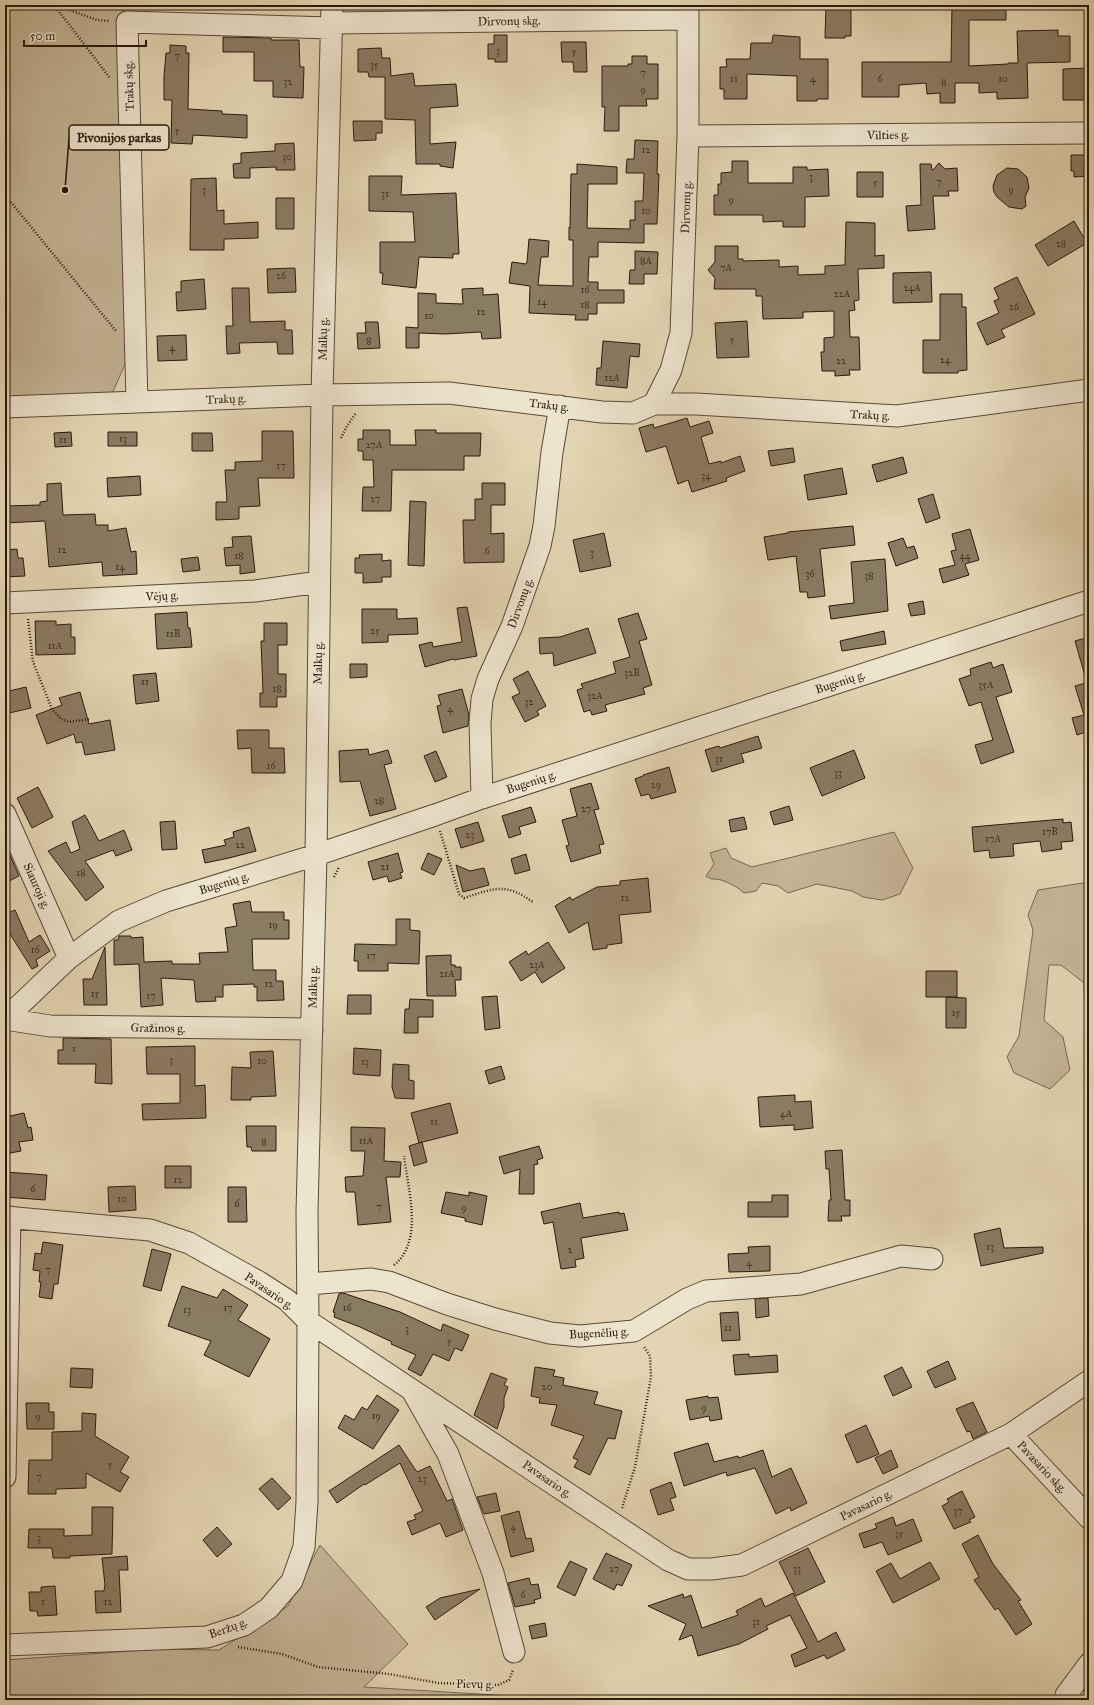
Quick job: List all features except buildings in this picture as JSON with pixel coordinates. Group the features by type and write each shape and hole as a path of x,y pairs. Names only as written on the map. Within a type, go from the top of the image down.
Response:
{"street":[{"name":"Dirvonų skg.","path":"331,19 687,12"},
{"name":"Dirvonų g.","path":"654,404 671,370 681,333 688,136 687,12"},
{"path":"127,22 331,19"},
{"name":"Malkų g.","path":"308,1321 307,1212 316,854 322,395 331,19"},
{"name":"Trakų skg.","path":"127,22 137,402"},
{"name":"Vilties g.","path":"688,136 1089,133"},
{"name":"Trakų g.","path":"5,407 322,395 449,393 602,412 633,413 654,404 696,404 898,416 1089,390"},
{"name":"Dirvonų g.","path":"482,798 480,723 482,699 488,679 512,626 540,546 544,526 552,452 560,406"},
{"name":"Vėjų g.","path":"5,603 255,591 319,582"},
{"name":"Bugenių g.","path":"5,1019 69,958 119,921 166,901 316,854 482,798 1089,601"},
{"name":"Siauroji g.","path":"5,814 69,958"},
{"name":"Gražinos g.","path":"5,1019 50,1026 312,1029"},
{"path":"5,1477 7,1217"},
{"name":"Pavasario g.","path":"7,1217 150,1230 189,1243 259,1282 287,1300 308,1321 668,1560 688,1569 712,1569 742,1565 1011,1434 1089,1380"},
{"name":"Bugenėlių g.","path":"308,1284 371,1279 389,1282 454,1306 550,1333 580,1336 634,1331 687,1299 706,1291 801,1284 901,1256 932,1259"},
{"name":"Beržų g.","path":"5,1645 207,1637 244,1625 269,1608 292,1581 304,1547 307,1502 308,1321"},
{"path":"412,1390 448,1454 493,1572 514,1652"},
{"name":"Pavasario skg.","path":"1011,1434 1089,1518"},
{"path":"1066,1700 1066,1695 1089,1664"}],"path":[{"path":"55,5 97,20 127,22"},
{"path":"55,5 110,79"},
{"path":"5,195 136,355"},
{"path":"340,439 353,416 359,411"},
{"path":"26,603 33,662 52,709 61,719 69,722 90,720"},
{"path":"435,815 459,894 464,898 486,891 503,888 515,891 534,903"},
{"path":"371,1279 387,1271 400,1261 410,1241 412,1218 404,1156"},
{"path":"615,1524 627,1496 635,1467 651,1377 650,1356 634,1331"},
{"name":"Pievų g.","path":"235,1646 282,1654 318,1667 389,1674 438,1683 498,1685 509,1680 513,1668 514,1652"}],"shaded area":[{"path":"5,5 123,5 129,355 111,396 5,399"},
{"path":"894,832 913,868 900,894 882,900 863,897 852,891 817,884 788,893 778,886 762,883 756,891 744,893 728,882 706,876 714,864 710,853 726,848 731,858 752,867"},
{"path":"1089,882 1089,1020 1085,1015 1084,983 1061,965 1049,965 1044,1020 1063,1037 1070,1070 1050,1089 1014,1073 1007,1057 1019,1036 1033,930 1028,915 1038,890"},
{"path":"320,1545 408,1644 364,1687 576,1700 5,1700 5,1660 158,1649 219,1650 288,1606"}],"place":[{"name":"Pivonijos parkas","path":"65,190"}]}
